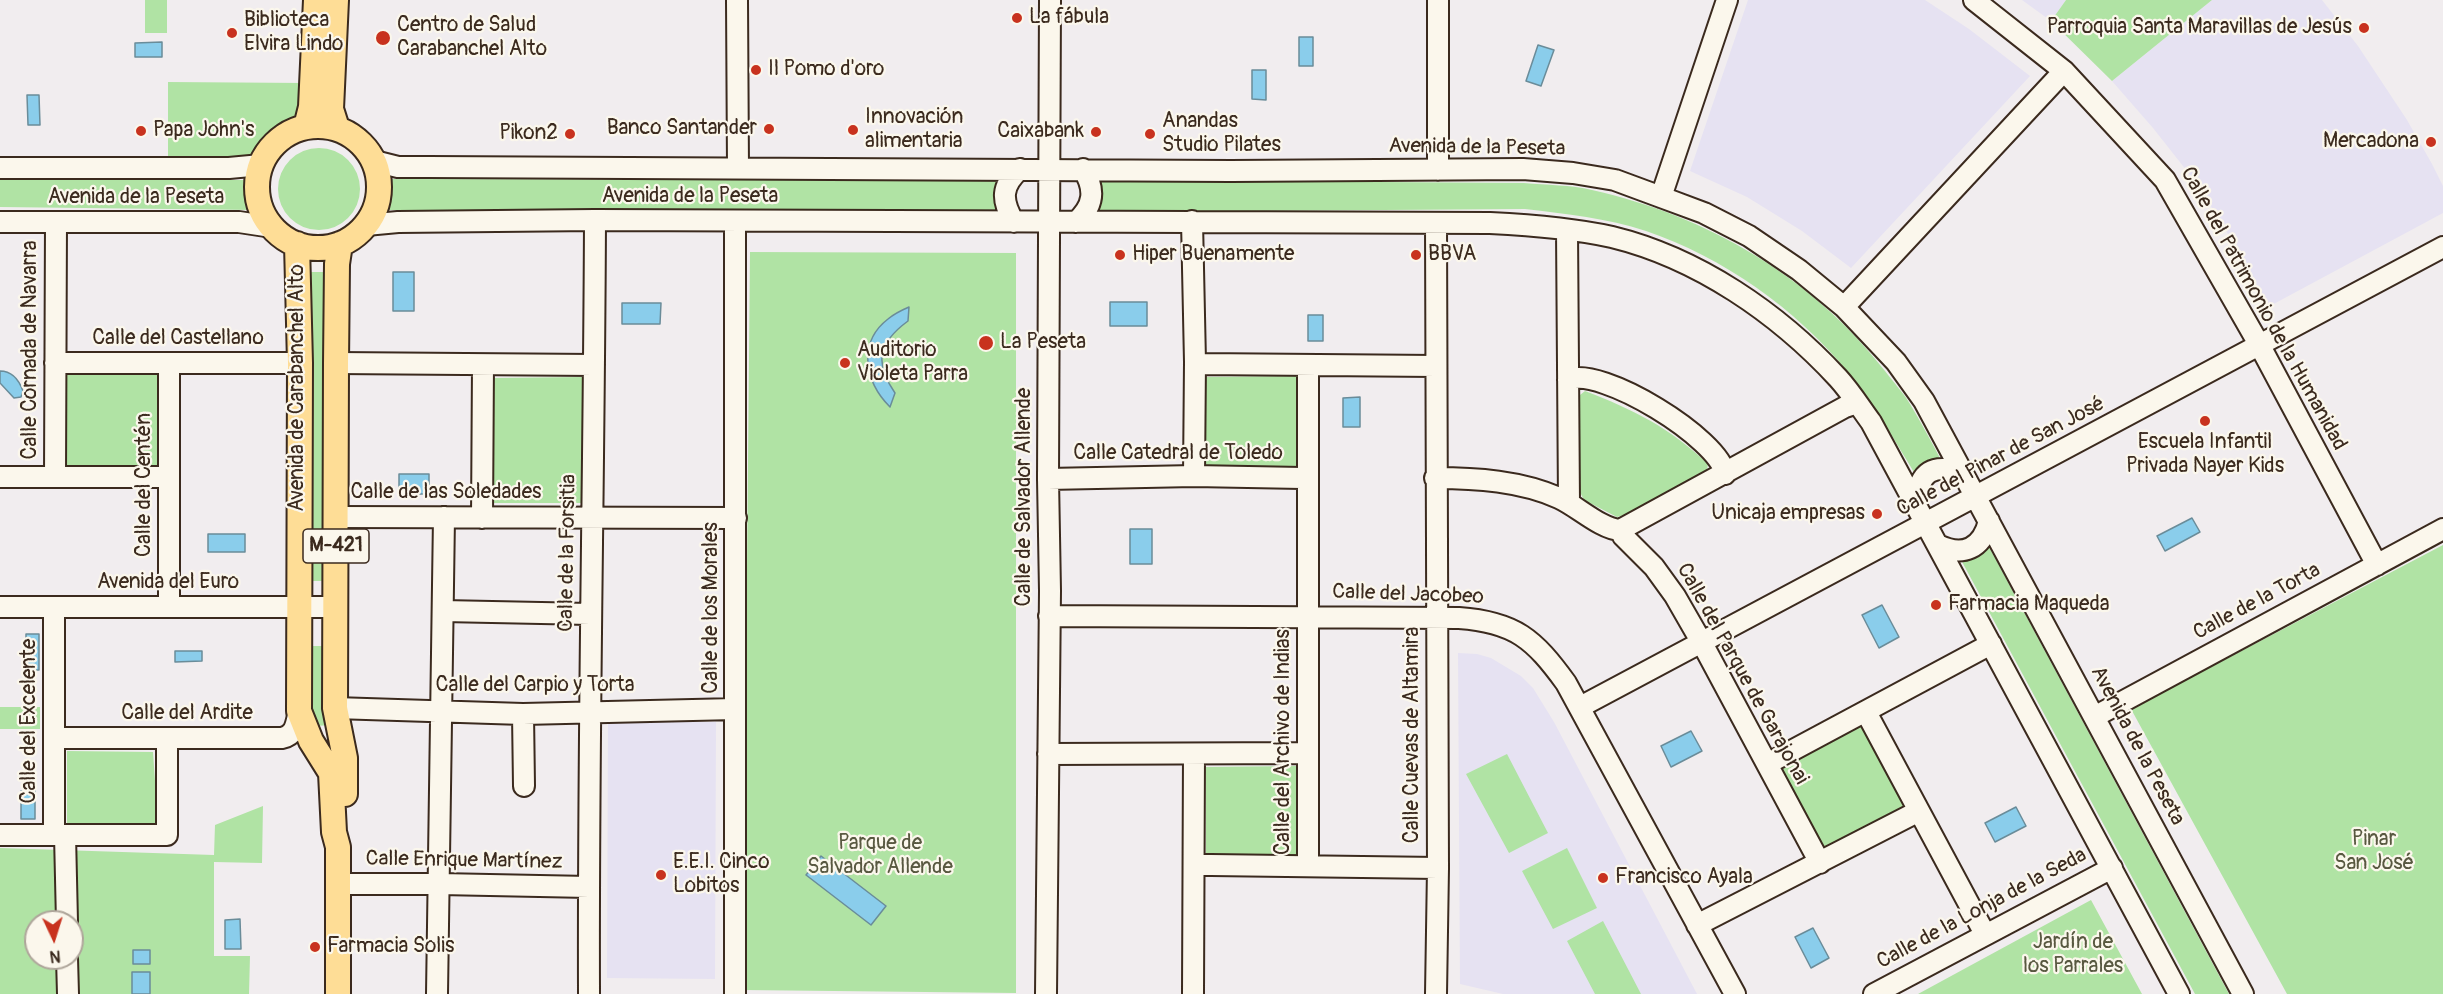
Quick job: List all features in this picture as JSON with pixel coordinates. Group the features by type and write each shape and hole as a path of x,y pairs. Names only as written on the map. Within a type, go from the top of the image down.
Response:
{"main road":[{"path":"306,127 311,107 316,0"},
{"path":"336,0 332,109 337,128"},
{"path":"321,125 337,128 352,136 365,147 374,161 379,177 379,194 375,210 366,225 354,236 340,244 326,247 297,244 283,237 272,227 263,213 258,197 257,181 261,165 271,147 286,134 321,125"},
{"name":"Avenida de Carabanchel Alto","path":"297,244 300,363 299,711 311,741 331,773 334,832 338,847"},
{"name":"Avenida de Carabanchel Alto","path":"338,994 338,847 344,822 345,770 334,708 337,264 340,244"}],"street":[{"path":"736,0 738,168"},
{"name":"Calle de Salvador Allende","path":"1046,994 1050,0"},
{"path":"1438,0 1438,170"},
{"path":"1661,197 1727,0"},
{"name":"Calle del Patrimonio de la Humanidad","path":"1974,0 2064,71 2165,180 2260,346 2377,565"},
{"path":"1844,307 2064,71"},
{"name":"Avenida de la Peseta","path":"374,161 398,166 1083,170 1522,169 1574,173 1615,180 1704,213 1749,236 1799,270 1844,307 1896,362 1910,381 1935,420 1964,473 2243,994"},
{"name":"Avenida de la Peseta","path":"0,168 229,168 261,165"},
{"path":"1014,222 1008,213 1004,193 1007,183 1020,169"},
{"path":"1076,222 1085,214 1092,197 1091,186 1083,170"},
{"name":"Avenida de la Peseta","path":"366,225 398,222 595,220 1490,223 1567,230 1611,237 1646,247 1684,263 1746,298 1798,339 1839,379 1871,422 2179,994"},
{"name":"Calle de la Forsitia","path":"589,994 590,614 595,220"},
{"name":"Calle de los Morales","path":"735,221 735,994"},
{"path":"1192,221 1195,366 1194,476"},
{"name":"Avenida de la Peseta","path":"0,222 239,222 272,227"},
{"name":"Calle Cornada de Navarra","path":"55,477 56,222"},
{"name":"Calle Cuevas de Altamira","path":"1436,223 1438,868 1436,994"},
{"path":"1567,230 1569,503"},
{"name":"Calle del Pinar de San José","path":"1580,707 2443,247"},
{"name":"Calle del Castellano","path":"55,363 300,363"},
{"name":"Calle del Centén","path":"169,363 169,607"},
{"path":"336,363 594,365"},
{"path":"1195,366 1200,364 1436,366"},
{"path":"482,518 483,365"},
{"name":"Calle del Archivo de Indias","path":"1308,365 1308,866"},
{"path":"1568,380 1578,377 1597,381 1651,405 1671,417 1700,440 1720,460 1725,474"},
{"path":"1620,531 1845,407 1857,404"},
{"path":"1916,503 1919,485 1930,471 1944,468 1964,473"},
{"name":"Calle Catedral de Toledo","path":"1048,479 1194,476 1302,478 1307,475"},
{"path":"0,477 169,477"},
{"name":"Calle del Parque de Garajonai","path":"1435,478 1508,483 1551,495 1569,503 1608,527 1620,531 1654,567 1675,596 1820,863"},
{"name":"Calle de las Soledades","path":"335,517 736,518"},
{"path":"437,994 444,517"},
{"path":"1938,544 1956,551 1967,549 1982,539 1989,521"},
{"name":"Calle de la Torta","path":"2094,717 2443,529"},
{"name":"Avenida del Euro","path":"0,607 336,607"},
{"name":"Calle del Excelente","path":"54,608 56,738 65,910"},
{"path":"443,611 590,614"},
{"name":"Calle del Jacobeo","path":"1049,616 1436,617 1488,620 1515,630 1546,655 1566,683 1735,994"},
{"path":"1767,764 1991,644"},
{"name":"Calle del Carpio y Torta","path":"334,708 523,714 735,709"},
{"name":"Calle del Ardite","path":"56,738 282,738 294,732 299,711"},
{"path":"1866,712 1985,934"},
{"path":"523,714 524,786"},
{"path":"0,835 167,835 167,738"},
{"path":"1048,754 1308,753"},
{"path":"1193,994 1194,754"},
{"path":"1697,925 1919,811"},
{"path":"1194,861 1201,865 1438,868"},
{"name":"Calle de la Lonja de la Seda","path":"1874,994 2112,868"},
{"name":"Calle Enrique Martínez","path":"338,884 589,887"},
{"path":"67,970 68,994"}],"shaded area":[{"path":"1748,0 1925,0 1969,29 2030,76 1851,268 1802,231 1747,197 1690,171"},
{"path":"2022,0 2066,0 2051,21"},
{"path":"2212,0 2322,0 2358,46 2407,120 2432,164 2443,186 2443,213 2268,307 2236,247 2198,185 2112,81"},
{"path":"1458,653 1477,654 1491,658 1521,676 1533,688 1554,722 1697,994 1503,994 1460,984"},
{"name":"E.E.I. Cinco Lobitos","path":"608,722 716,722 715,979 607,978"}],"green space":[{"path":"145,0 167,0 167,33 145,33"},
{"path":"2066,0 2212,0 2112,81 2051,21"},
{"path":"168,82 306,83 306,127 279,141 261,165 168,168"},
{"path":"319,148 335,151 348,160 357,173 360,189 357,205 348,218 335,227 319,230 303,227 290,218 281,205 278,189 281,173 290,160 303,151"},
{"path":"384,179 996,180 998,210 383,210"},
{"path":"0,180 253,180 254,210 0,207"},
{"path":"1097,180 1524,183 1584,188 1635,201 1716,234 1755,255 1791,279 1825,307 1856,337 1904,395 1941,460 1915,474 1857,383 1827,348 1805,327 1781,306 1730,270 1675,242 1646,231 1601,220 1525,209 1097,212 1101,195"},
{"name":"Parque de Salvador Allende","path":"750,252 1016,253 1016,993 743,990"},
{"path":"309,272 325,272 326,581 310,581"},
{"path":"55,363 169,363 169,477 55,477"},
{"path":"1298,376 1298,466 1202,466 1202,377"},
{"path":"583,377 582,503 492,503 492,378"},
{"path":"1585,391 1619,405 1665,430 1708,464 1707,470 1625,515 1617,517 1584,500 1579,490 1580,395"},
{"path":"1988,545 2229,994 2195,994 1960,558"},
{"name":"Pinar San José","path":"2443,545 2443,994 2287,994 2131,709"},
{"path":"308,646 330,646 332,725 315,726 310,718"},
{"path":"0,707 40,707 40,729 0,729"},
{"path":"1866,712 1919,811 1820,863 1767,764"},
{"path":"67,751 153,752 158,824 67,823"},
{"path":"1507,754 1548,833 1509,853 1466,774"},
{"path":"1296,766 1296,856 1206,856 1206,767"},
{"path":"263,806 262,863 214,862 214,956 250,956 249,994 0,994 0,848 214,855 215,825"},
{"path":"1567,848 1597,908 1553,929 1522,871"},
{"name":"Jardín de los Parrales","path":"2091,900 2142,994 1918,994"},
{"path":"1603,921 1641,994 1595,994 1567,941"}],"water":[{"path":"1299,37 1313,37 1313,66 1299,66"},
{"path":"162,42 162,57 135,57 135,43"},
{"path":"1538,45 1554,50 1541,86 1526,81"},
{"path":"1252,70 1266,70 1266,100 1252,99"},
{"path":"27,95 39,95 40,125 28,125"},
{"path":"393,272 414,272 414,311 393,311"},
{"path":"1110,302 1147,302 1147,326 1110,326"},
{"path":"622,303 661,303 660,324 622,324"},
{"path":"909,307 908,321 890,337 882,354 884,372 895,393 890,407 881,397 870,374 868,351 878,329 890,317"},
{"path":"1308,315 1323,315 1323,341 1308,341"},
{"path":"0,371 11,374 17,380 23,391 21,397 14,398 0,383"},
{"path":"1360,397 1360,427 1343,427 1343,398"},
{"path":"399,474 429,474 429,494 399,494"},
{"path":"2192,518 2200,532 2165,551 2157,536"},
{"path":"1130,529 1152,529 1152,564 1130,564"},
{"path":"208,534 245,534 245,552 208,552"},
{"path":"1882,605 1899,637 1879,648 1862,615"},
{"path":"26,634 39,634 39,670 26,670"},
{"path":"175,651 202,651 202,661 175,662"},
{"path":"1691,731 1702,751 1671,767 1661,746"},
{"path":"35,790 35,819 21,819 21,791"},
{"path":"2016,807 2026,826 1995,842 1985,823"},
{"path":"821,856 886,906 871,925 806,875"},
{"path":"240,919 241,949 225,949 225,920"},
{"path":"1813,928 1829,958 1811,968 1795,937"},
{"path":"133,950 150,950 150,964 133,964"},
{"path":"132,972 150,972 150,994 132,994"}],"place":[{"name":"La fábula","path":"1017,18"},
{"name":"Parroquia Santa Maravillas de Jesús","path":"2364,28"},
{"name":"Biblioteca Elvira Lindo","path":"232,33"},
{"name":"Centro de Salud Carabanchel Alto","path":"383,38"},
{"name":"Il Pomo d'oro","path":"756,70"},
{"name":"Banco Santander","path":"769,129"},
{"name":"Innovación alimentaria","path":"853,130"},
{"name":"Papa John's","path":"141,131"},
{"name":"Caixabank","path":"1096,132"},
{"name":"Pikon2","path":"570,134"},
{"name":"Anandas Studio Pilates","path":"1150,134"},
{"name":"Mercadona","path":"2431,142"},
{"name":"Hiper Buenamente","path":"1120,255"},
{"name":"BBVA","path":"1416,255"},
{"name":"La Peseta","path":"986,343"},
{"name":"Auditorio Violeta Parra","path":"845,363"},
{"name":"Escuela Infantil Privada Nayer Kids","path":"2205,421"},
{"name":"Unicaja empresas","path":"1877,514"},
{"name":"Farmacia Maqueda","path":"1936,605"},
{"name":"E.E.I. Cinco Lobitos","path":"661,875"},
{"name":"Francisco Ayala","path":"1603,878"},
{"name":"Farmacia Solis","path":"315,947"}]}
